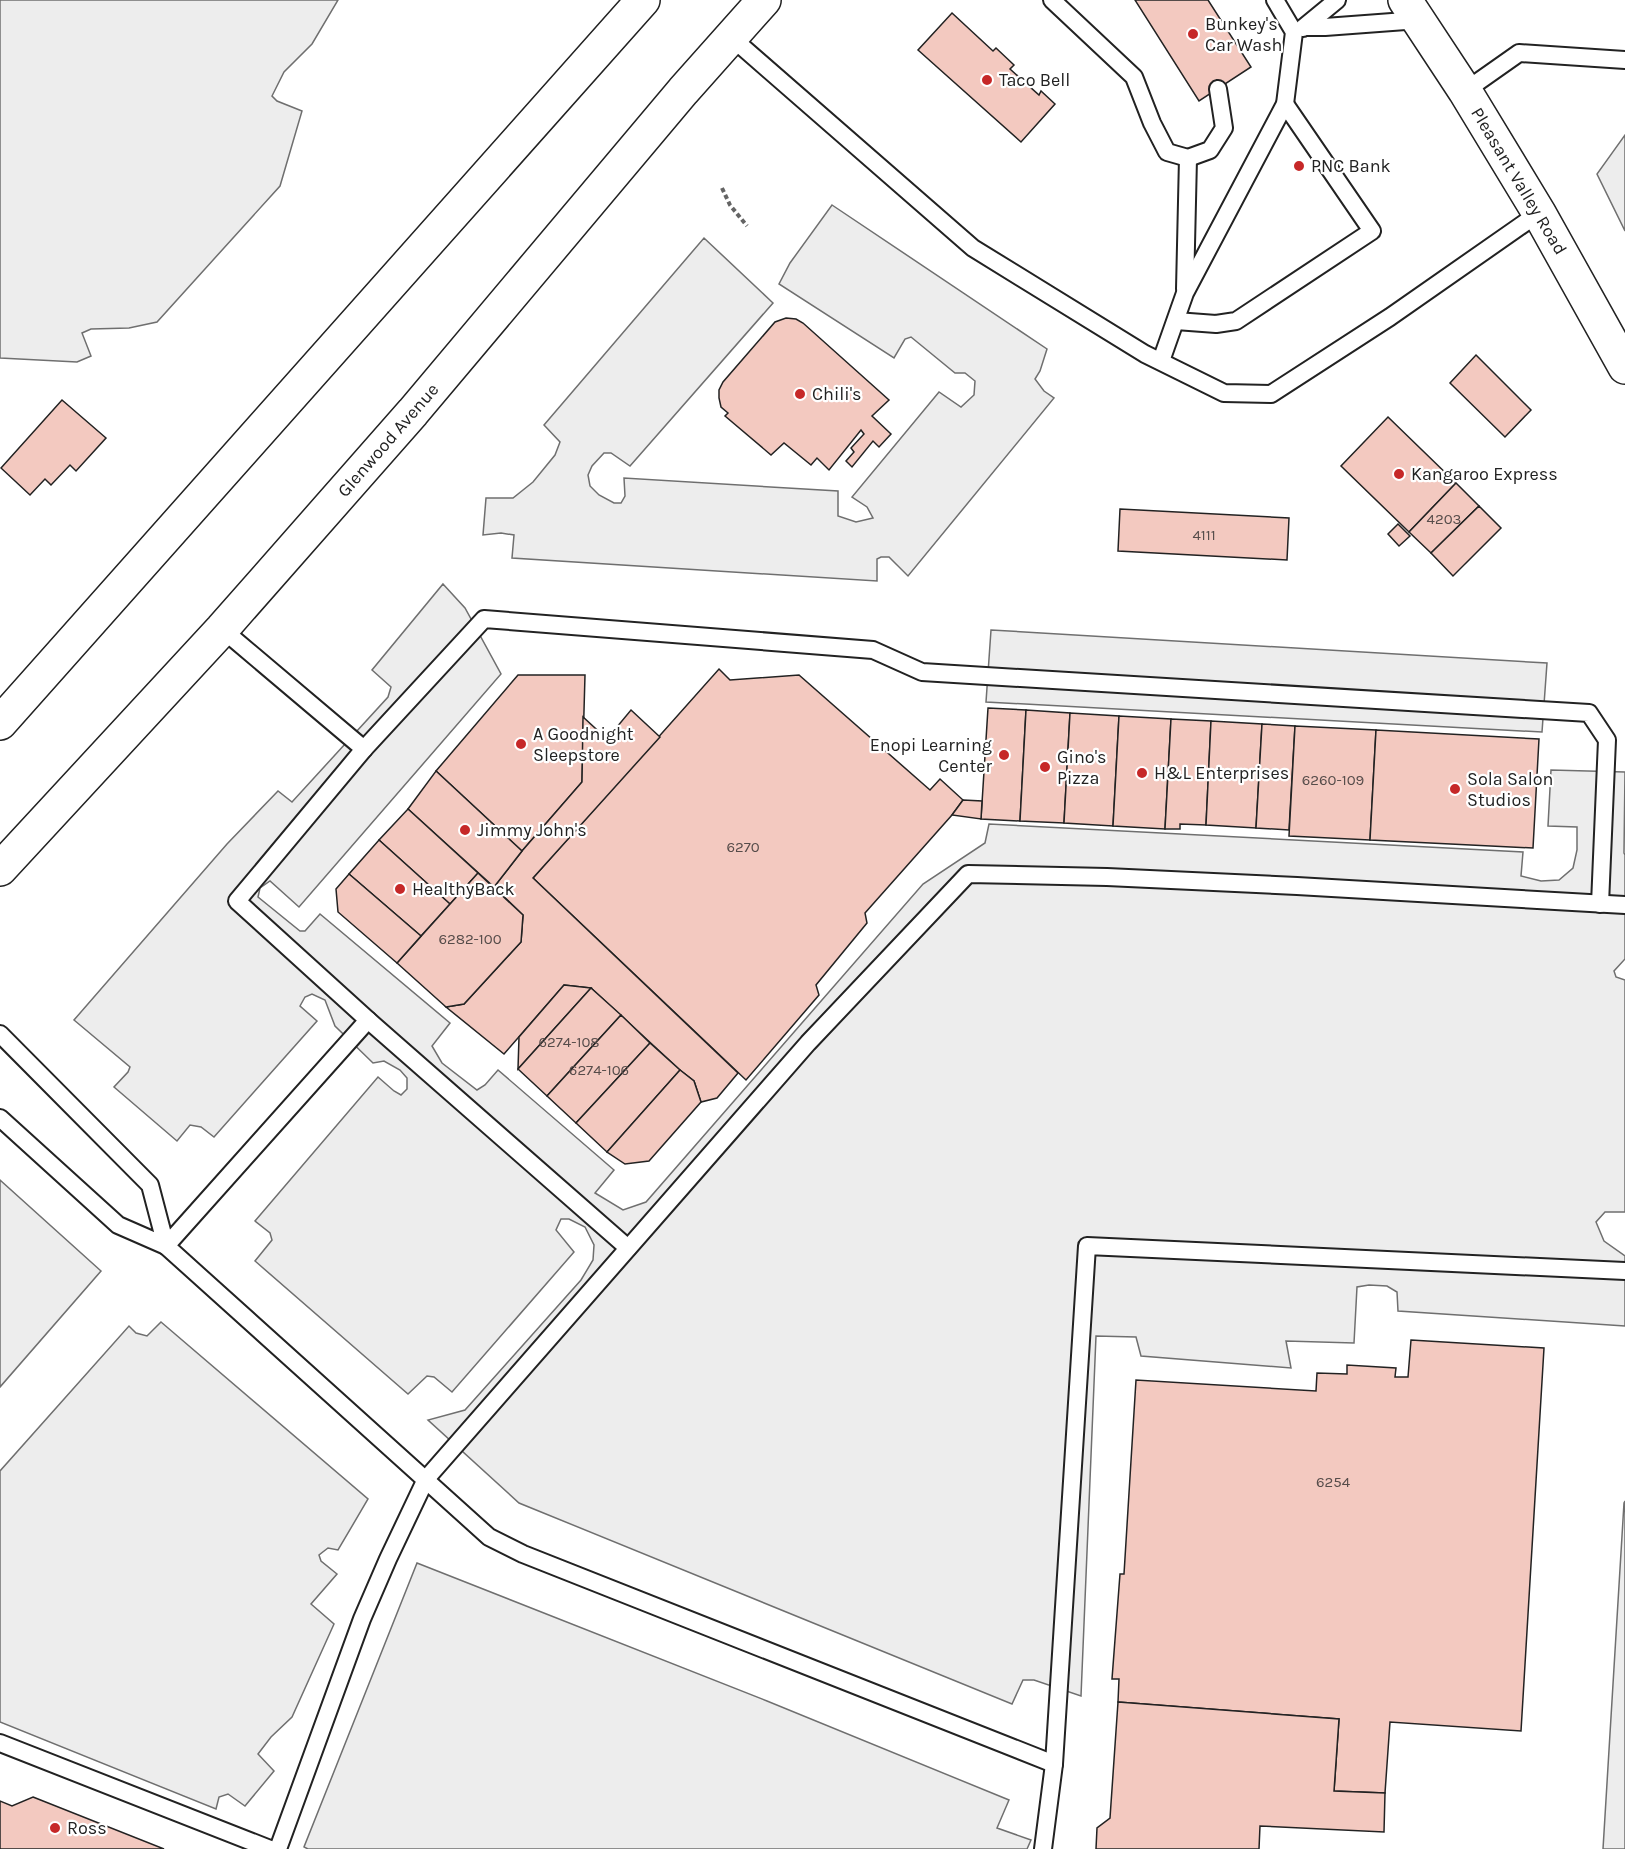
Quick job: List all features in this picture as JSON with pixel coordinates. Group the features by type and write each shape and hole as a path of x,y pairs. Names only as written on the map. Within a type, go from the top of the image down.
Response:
{"main road":[{"path":"0,723 643,0"},
{"name":"Glenwood Avenue","path":"0,869 222,629 413,412 683,91 764,0"},
{"name":"Pleasant Valley Road","path":"1412,10 1465,91 1539,213 1625,367"}],"lane":[{"path":"1052,0 1134,77 1152,123 1167,152 1188,158 1210,150 1224,128 1218,89"},
{"path":"1275,0 1300,30"},
{"path":"1161,361 1185,293 1285,104 1300,30 1337,0"},
{"path":"1300,30 1412,10"},
{"path":"731,37 973,248 1146,354 1224,393 1271,394 1390,317 1539,213"},
{"path":"1465,91 1519,53 1625,60"},
{"path":"1176,321 1216,324 1236,321 1372,231 1285,104"},
{"path":"1185,293 1188,158"},
{"path":"628,1248 368,1020 237,901 364,749 484,618 873,650 922,672 1589,713 1607,740 1600,904"},
{"path":"222,629 364,749"},
{"path":"278,1849 362,1618 426,1479 808,1043 968,874 1107,877 1625,905"},
{"path":"166,1246 368,1020"},
{"path":"0,1034 150,1185 166,1246"},
{"path":"0,1118 118,1225 166,1246 489,1537 523,1554 1054,1764"},
{"path":"1042,1849 1054,1764 1087,1246 1625,1271"},
{"path":"0,1743 270,1849"}],"path":[{"path":"722,188 730,205 747,226"}],"shaded area":[{"path":"0,0 338,0 312,44 284,72 272,96 277,101 302,111 280,186 157,322 129,328 91,329 82,333 91,356 77,362 0,358"},
{"path":"1625,135 1625,231 1597,174"},
{"path":"832,205 1047,349 1035,379 1044,391 1054,398 908,576 889,557 877,559 877,581 512,558 514,535 501,533 483,535 486,498 513,498 533,482 555,455 560,442 544,425 704,238 773,303 630,466 611,453 604,453 592,466 588,475 590,486 599,495 614,503 621,503 625,496 624,478 838,491 838,516 856,522 873,518 867,507 852,497 939,392 961,407 974,395 975,381 965,373 955,373 911,337 905,339 894,358 779,284 790,263"},
{"path":"443,584 465,608 501,674 299,907 270,881 260,888 258,897 300,931 305,931 320,914 450,1023 432,1046 442,1063 477,1090 485,1085 498,1070 614,1170 595,1193 623,1210 646,1202 923,884 985,843 989,824 1523,852 1521,876 1541,881 1559,880 1573,868 1577,850 1577,827 1548,826 1551,770 1625,772 1625,959 1614,971 1616,977 1625,980 1625,1212 1605,1212 1596,1222 1604,1241 1625,1256 1625,1326 1398,1311 1397,1292 1387,1286 1369,1285 1357,1287 1354,1343 1286,1341 1291,1368 1141,1356 1136,1337 1096,1336 1081,1696 1034,1680 1023,1680 1012,1704 519,1503 428,1420 465,1410 581,1280 593,1260 594,1245 585,1227 569,1219 561,1219 556,1230 574,1252 452,1392 434,1377 427,1376 408,1394 255,1261 272,1240 270,1233 255,1221 378,1077 401,1095 407,1089 407,1078 400,1070 384,1061 373,1063 335,1026 325,1000 312,994 305,997 300,1006 317,1021 214,1137 201,1127 190,1125 177,1141 114,1087 130,1067 74,1020 227,844 278,791 292,802 388,697 391,687 372,670"},
{"path":"991,630 1547,663 1542,732 986,702"},
{"path":"0,1180 101,1271 0,1387"},
{"path":"161,1322 368,1499 338,1550 328,1548 319,1555 321,1561 337,1574 311,1604 334,1624 292,1717 271,1737 258,1754 274,1771 245,1806 228,1794 219,1797 216,1809 0,1722 0,1471 129,1326 136,1333 147,1336"},
{"path":"1625,1501 1625,1849 1603,1849 1624,1503"},
{"path":"417,1563 767,1701 1009,1800 997,1828 1031,1840 1027,1849 308,1849 304,1847"}],"building":[{"name":"Bunkey's Car Wash","path":"1135,0 1208,0 1251,67 1199,101"},
{"name":"Taco Bell","path":"952,13 993,51 996,48 1014,65 1010,69 1039,95 1041,91 1055,104 1021,142 918,50"},
{"name":"Chili's","path":"786,318 796,319 803,323 889,400 872,416 891,434 879,447 873,441 852,467 846,461 854,452 851,448 864,434 861,430 829,470 817,458 811,465 784,443 771,455 725,416 728,413 721,407 719,390 723,382 775,322"},
{"path":"1476,355 1531,410 1505,437 1450,383"},
{"path":"62,400 106,438 76,471 70,465 51,485 45,479 30,495 1,468"},
{"name":"Kangaroo Express","path":"1388,417 1456,483 1409,532 1341,466"},
{"path":"1456,483 1479,506 1431,553 1409,532"},
{"path":"1479,506 1501,528 1453,576 1431,553"},
{"path":"1120,509 1289,518 1287,560 1118,551"},
{"path":"1398,524 1410,536 1399,546 1388,534"},
{"path":"719,669 730,680 799,675 930,790 940,779 963,800 865,913 867,923 816,985 819,995 746,1080 533,878"},
{"name":"A Goodnight Sleepstore","path":"518,675 585,675 582,782 522,851 436,771"},
{"name":"Enopi Learning Center","path":"988,708 1026,710 1020,821 981,819"},
{"path":"631,710 660,737 533,878 738,1073 717,1098 701,1102 694,1081 591,988 564,985 504,1054 446,1007 464,1004 521,942 523,915 494,887 582,782 583,717 607,739"},
{"name":"Gino's Pizza","path":"1026,710 1070,713 1064,823 1020,821"},
{"path":"1070,713 1119,716 1113,826 1064,823"},
{"name":"H&L Enterprises","path":"1119,716 1171,719 1165,829 1113,826"},
{"path":"1171,719 1211,721 1206,825 1180,824 1180,829 1165,829"},
{"path":"1211,721 1262,724 1256,828 1206,825"},
{"path":"1262,724 1295,726 1289,830 1256,828"},
{"path":"1295,726 1376,730 1370,840 1289,836"},
{"name":"Sola Salon Studios","path":"1376,730 1539,739 1533,848 1370,840"},
{"name":"Jimmy John's","path":"436,771 522,851 494,887 408,809"},
{"path":"963,800 982,801 981,819 952,815"},
{"path":"408,809 478,873 450,904 379,840"},
{"name":"HealthyBack","path":"379,840 450,904 421,936 349,874"},
{"path":"478,873 523,915 521,942 464,1004 446,1007 397,963"},
{"path":"349,874 421,936 397,963 338,912 336,889"},
{"path":"564,985 591,988 518,1069 519,1037"},
{"path":"591,988 621,1015 547,1096 518,1069"},
{"path":"621,1015 650,1043 576,1123 547,1096"},
{"path":"650,1043 680,1070 607,1152 576,1123"},
{"path":"680,1070 694,1081 701,1102 649,1161 625,1164 607,1152"},
{"path":"1411,1340 1544,1348 1521,1731 1390,1722 1385,1793 1334,1791 1339,1719 1118,1702 1119,1679 1112,1679 1120,1574 1124,1574 1136,1380 1316,1391 1317,1373 1347,1374 1347,1365 1396,1368 1395,1377 1408,1377"},
{"path":"1118,1702 1339,1719 1334,1791 1385,1793 1384,1832 1260,1826 1259,1849 1096,1849 1097,1828 1110,1818"},
{"name":"Ross","path":"33,1797 164,1849 0,1849 0,1801 12,1806"}],"place":[{"name":"Bunkey's Car Wash","path":"1193,34"},
{"name":"Taco Bell","path":"987,80"},
{"name":"PNC Bank","path":"1299,166"},
{"name":"Chili's","path":"800,394"},
{"name":"Kangaroo Express","path":"1399,474"},
{"name":"A Goodnight Sleepstore","path":"521,744"},
{"name":"Enopi Learning Center","path":"1004,755"},
{"name":"Gino's Pizza","path":"1045,767"},
{"name":"H&L Enterprises","path":"1142,773"},
{"name":"Sola Salon Studios","path":"1455,789"},
{"name":"Jimmy John's","path":"465,830"},
{"name":"HealthyBack","path":"400,889"},
{"name":"Ross","path":"55,1828"}]}
